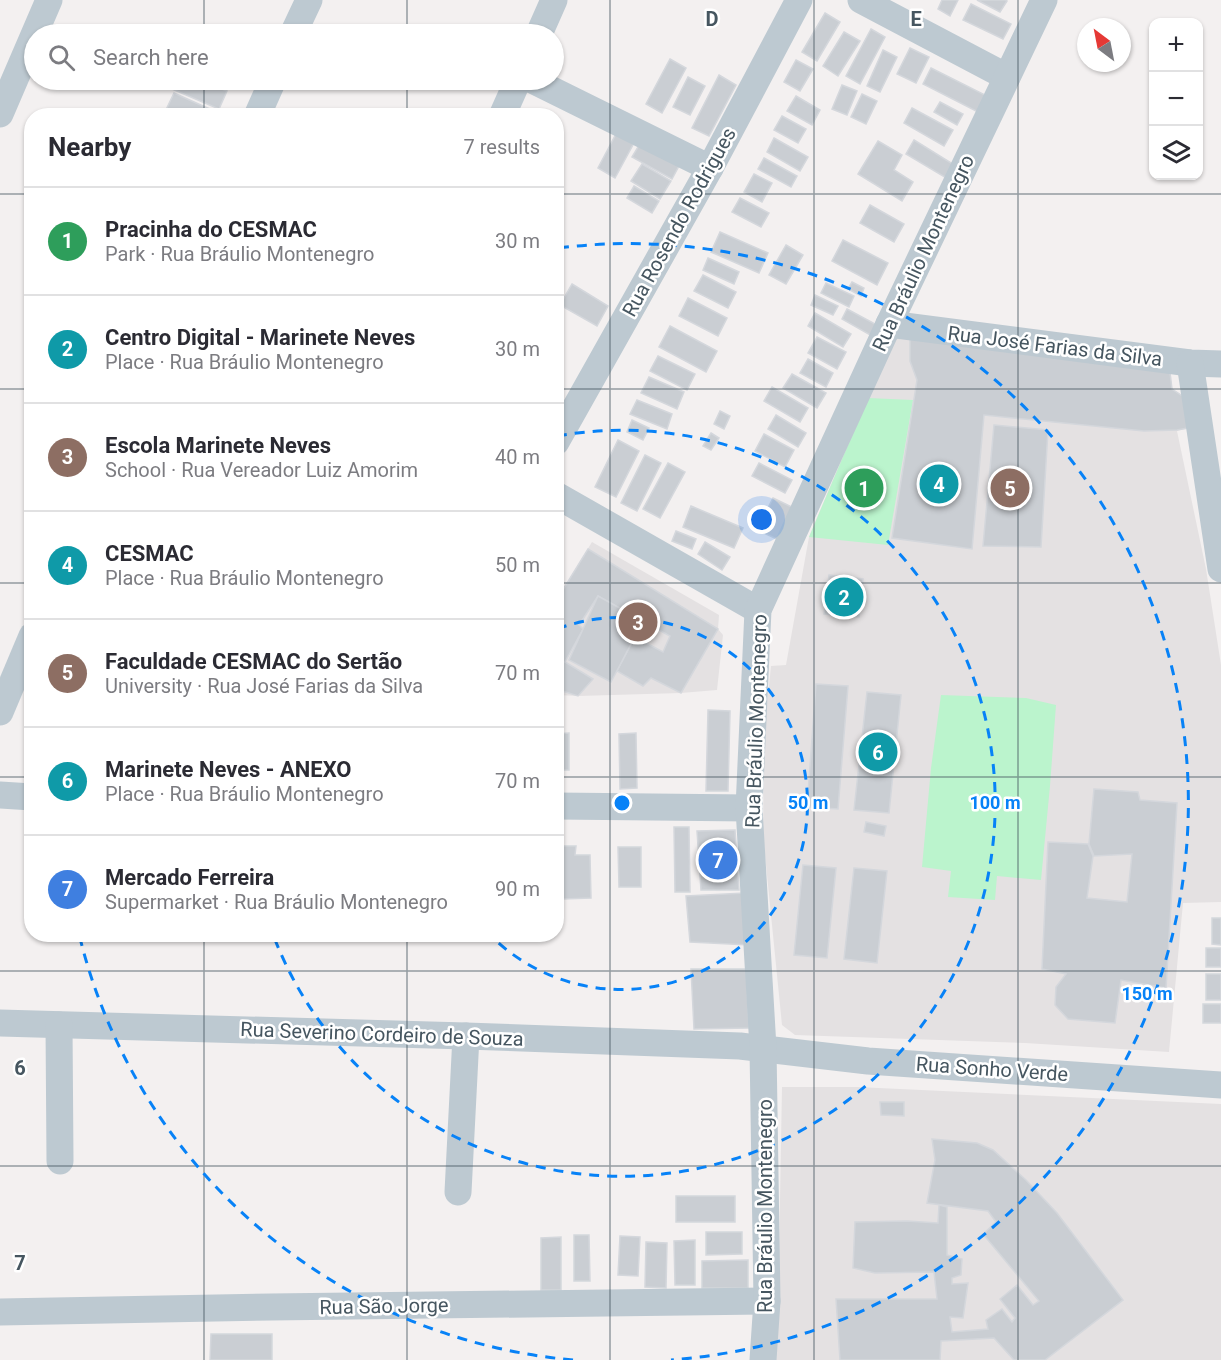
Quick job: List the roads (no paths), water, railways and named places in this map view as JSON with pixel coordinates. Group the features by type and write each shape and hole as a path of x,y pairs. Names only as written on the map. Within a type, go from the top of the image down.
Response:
{"street":[{"path":"39,24 49,0"},
{"path":"298,24 309,0"},
{"path":"543,24 554,0"},
{"name":"Rua Rosendo Rodrigues","path":"564,428 710,168 799,0"},
{"path":"861,0 1007,77"},
{"name":"Rua Bráulio Montenegro","path":"763,1360 767,1301 763,1048 749,808 758,610 889,324 1044,0"},
{"path":"0,114 24,58"},
{"path":"261,108 269,90"},
{"path":"506,108 514,90"},
{"path":"552,90 710,168"},
{"name":"Rua José Farias da Silva","path":"889,324 1190,363 1221,364"},
{"path":"1190,363 1221,569"},
{"path":"564,500 758,610"},
{"path":"0,712 24,655"},
{"path":"0,795 24,796"},
{"path":"564,806 749,808"},
{"name":"Rua Severino Cordeiro de Souza","path":"0,1023 466,1036 763,1048"},
{"path":"58,1025 60,1161"},
{"path":"458,1192 466,1036"},
{"name":"Rua Sonho Verde","path":"763,1048 868,1061 1221,1085"},
{"name":"Rua São Jorge","path":"0,1312 767,1301"}],"place":[{"name":"CESMAC","path":"939,484"},
{"name":"Pracinha do CESMAC","path":"864,488"},
{"name":"Faculdade CESMAC do Sertão","path":"1010,488"},
{"name":"Centro Digital - Marinete Neves","path":"844,597"},
{"name":"Escola Marinete Neves","path":"638,622"},
{"name":"Marinete Neves - ANEXO","path":"878,752"},
{"name":"Mercado Ferreira","path":"718,860"}]}
